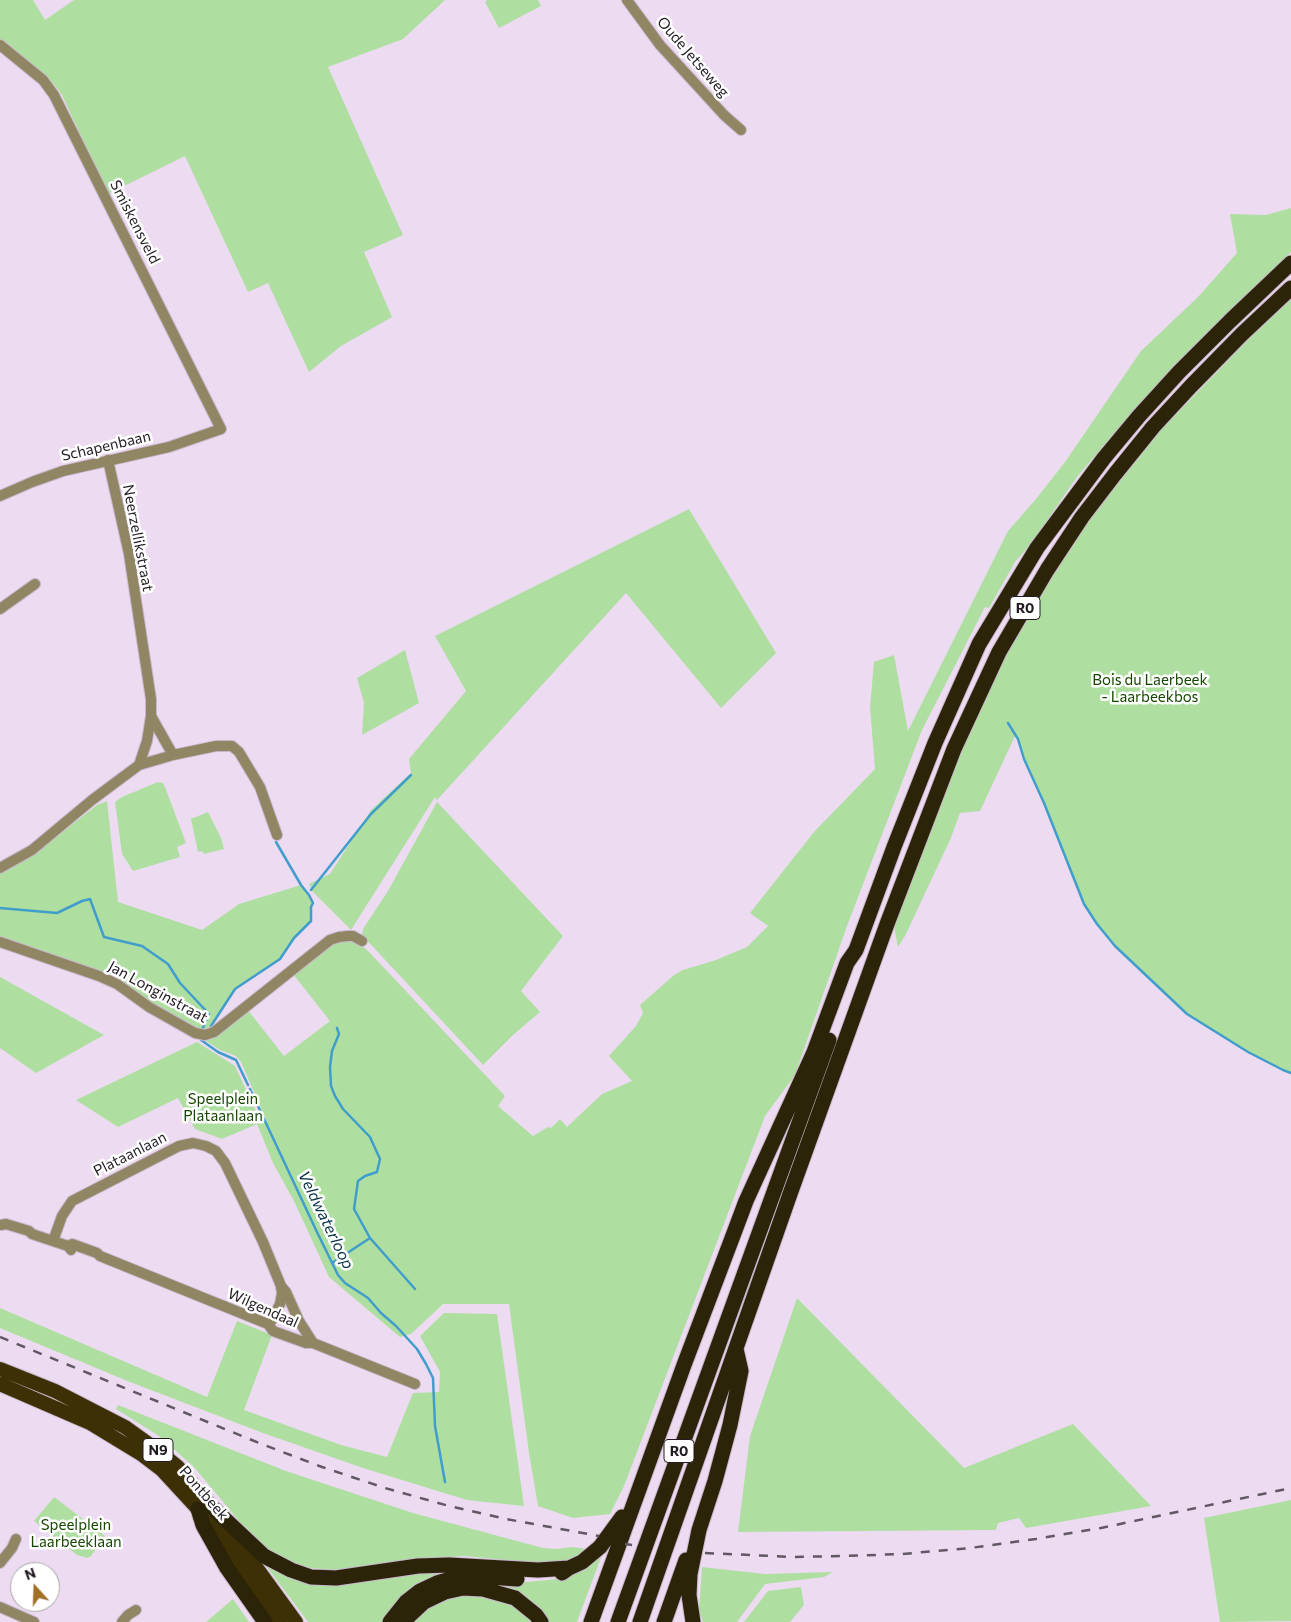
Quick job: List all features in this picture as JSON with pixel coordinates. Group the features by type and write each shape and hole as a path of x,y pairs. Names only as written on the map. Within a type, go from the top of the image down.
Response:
{"highway":[{"name":"R0","path":"618,1622 833,1030 855,966 856,950 894,847 932,752 979,644 1037,548 1074,496 1139,416 1204,346 1291,263"},
{"name":"R0","path":"640,1622 887,924 954,749 999,652 1052,562 1082,517 1115,474 1153,427 1191,386 1291,288"},
{"path":"591,1622 743,1209 814,1052 847,963 856,950"},
{"path":"693,1622 689,1595 690,1574 699,1530 730,1425 741,1372 736,1348"},
{"name":"N9","path":"0,1369 55,1391 125,1427 157,1450 178,1468 214,1509 296,1622"},
{"name":"Pontbeek","path":"0,1384 90,1423 114,1436 162,1470 198,1508 233,1554 280,1622"},
{"path":"198,1508 203,1524 227,1568 265,1622"},
{"path":"214,1509 264,1556 291,1570 311,1577 336,1578 418,1566 477,1565 538,1570 569,1568"},
{"path":"390,1622 406,1602 420,1592 437,1583 454,1578 476,1576 534,1579 560,1575 582,1562 600,1548 618,1521 631,1509"},
{"path":"664,1622 693,1539 699,1530"},
{"path":"404,1622 424,1602 445,1592 463,1588 483,1589 515,1598 536,1615 541,1622"}],"street":[{"name":"Oude Jetseweg","path":"627,0 660,45 741,130"},
{"name":"Smiskensveld","path":"0,44 43,80 54,95 221,429"},
{"name":"Schapenbaan","path":"0,496 63,471 169,447 221,429"},
{"name":"Neerzellikstraat","path":"108,460 129,554 151,716"},
{"path":"0,609 35,584"},
{"path":"151,716 173,755"},
{"path":"139,765 147,741 151,716"},
{"path":"0,868 32,850 92,800 139,765 173,755 216,746 232,746 239,752 260,787 277,835"},
{"name":"Jan Longinstraat","path":"0,942 100,976 117,984 149,1007 195,1033 205,1035 214,1032 330,940 340,936 353,936 362,941"},
{"name":"Plataanlaan","path":"52,1241 62,1216 72,1201 179,1146 200,1144 216,1151 225,1163 263,1242 281,1286 313,1343"},
{"name":"Wilgendaal","path":"0,1225 6,1224 29,1231 32,1234 68,1246 69,1249 95,1258 100,1256 268,1324 273,1331 313,1343 415,1384"},
{"path":"268,1324 280,1304 281,1286"},
{"path":"0,1563 12,1548 16,1539"},
{"path":"0,1607 34,1622"},
{"path":"122,1622 136,1610"}],"green space":[{"path":"0,0 33,0 45,20 74,0 445,0 403,39 328,67 403,235 364,252 392,317 341,346 309,372 268,283 248,292 185,156 108,194 62,95 54,84 0,41"},
{"path":"487,0 538,0 541,6 499,28 485,2"},
{"name":"Speelplein Plataanlaan","path":"1291,208 1291,252 1173,367 1125,420 1077,477 1030,545 1015,562 989,608 985,607 922,730 847,926 795,1075 765,1116 624,1486 610,1514 573,1518 538,1506 509,1304 443,1304 411,1334 400,1337 329,1277 294,1201 273,1163 257,1124 222,1139 195,1129 178,1098 118,1127 76,1100 197,1042 235,1066 261,1122 267,1122 241,1062 236,1056 220,1050 206,1041 247,1009 284,1056 330,1021 293,974 326,947 345,939 359,943 369,952 505,1096 498,1106 533,1136 548,1127 551,1128 560,1119 567,1127 602,1094 632,1081 609,1056 636,1026 643,1013 640,1005 674,975 747,947 768,926 750,913 814,832 875,769 870,707 874,662 894,655 908,731 1008,531 1065,462 1141,351 1198,297 1237,253 1230,214 1266,215"},
{"name":"Bois du Laerbeek - Laarbeekbos","path":"1291,299 1291,1073 1248,1052 1187,1014 1115,946 1097,924 1084,904 1044,803 1024,759 1016,734 980,811 960,813 950,840 898,947 894,926 961,752 1006,655 1054,574 1088,522 1159,432 1248,340"},
{"path":"689,509 776,653 721,708 626,593 437,800 435,797 351,930 312,891 309,884 330,874 371,810 411,773 409,759 466,691 435,636"},
{"path":"405,650 419,703 362,735 364,703 357,678"},
{"path":"158,782 163,783 165,787 186,843 177,847 180,857 133,871 122,854 115,802 122,797"},
{"path":"107,801 118,902 202,930 239,904 301,885 313,903 311,907 311,921 294,938 280,959 235,989 207,1032 202,1033 59,959 0,937 0,873 32,856 97,805"},
{"path":"437,802 563,936 521,991 540,1012 513,1035 483,1065 362,935 363,929 388,891"},
{"path":"208,812 221,838 224,849 204,854 202,851 198,852 191,819"},
{"path":"0,977 104,1035 36,1073 0,1048"},
{"path":"797,1298 964,1468 1073,1424 1151,1506 1026,1528 1019,1518 998,1523 996,1530 738,1532 750,1436"},
{"path":"0,1308 207,1397 237,1321 272,1335 244,1410 341,1445 387,1457 413,1393 439,1392 440,1372 420,1336 444,1313 497,1314 524,1506 467,1500 363,1468 263,1433 130,1382 0,1328"},
{"path":"118,1405 286,1471 413,1513 543,1548 572,1547 586,1549 573,1561 545,1564 465,1556 412,1560 337,1570 309,1568 284,1560 255,1540 194,1467 159,1436 116,1409"},
{"name":"Speelplein Laarbeeklaan","path":"54,1497 105,1536 91,1556 87,1558 77,1555 34,1521"},
{"path":"1291,1500 1291,1621 1220,1622 1204,1518"},
{"path":"603,1552 577,1622 545,1622 517,1596 493,1587 476,1585 442,1590 427,1596 414,1606 399,1622 394,1622 405,1608 422,1594 448,1582 474,1579 528,1582 556,1579 579,1571"},
{"path":"261,1559 296,1577 468,1571 384,1622 308,1622"},
{"path":"702,1567 765,1574 833,1572 824,1577 765,1584 737,1622 703,1622 699,1611"},
{"path":"801,1587 804,1605 790,1622 744,1622 768,1591"},
{"path":"465,1593 512,1603 534,1622 410,1622 436,1601"},
{"path":"233,1599 249,1622 206,1622"}],"waterway":[{"path":"1008,723 1018,739 1024,759 1044,803 1084,904 1097,924 1115,946 1187,1014 1248,1052 1291,1073"},
{"path":"311,890 371,814 411,775"},
{"path":"211,1026 235,989 280,959 294,938 311,921 311,907 313,903 276,842"},
{"name":"Veldwaterloop","path":"0,908 57,913 90,899 104,937 142,946 168,964 180,983 209,1014 202,1030"},
{"path":"332,1263 370,1238 354,1209 358,1181 365,1176 377,1172 380,1159 370,1137 343,1109 331,1086 330,1067 332,1051 339,1034 337,1028"},
{"name":"Veldwaterloop","path":"201,1038 201,1040 218,1052 236,1060 248,1085"},
{"name":"Veldwaterloop","path":"250,1089 338,1275 345,1283 368,1298 396,1326 417,1349 433,1378 435,1426 445,1482"},
{"path":"370,1238 415,1289"}],"railway":[{"path":"0,1337 259,1443 385,1488 449,1506 506,1519 599,1536"},
{"path":"705,1553 794,1557 902,1554 970,1548 1101,1528 1291,1488"},
{"path":"625,1544 632,1545"}]}
